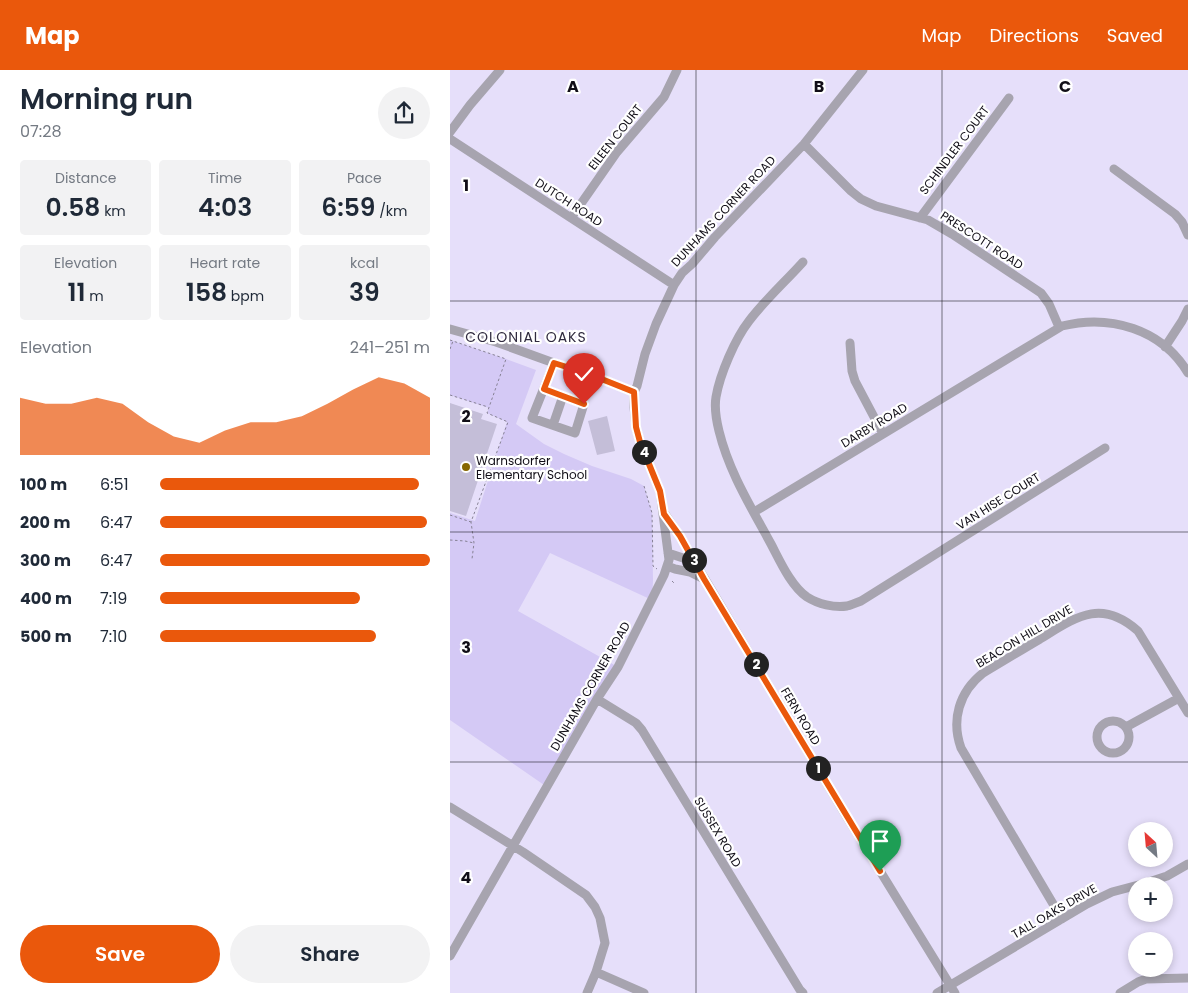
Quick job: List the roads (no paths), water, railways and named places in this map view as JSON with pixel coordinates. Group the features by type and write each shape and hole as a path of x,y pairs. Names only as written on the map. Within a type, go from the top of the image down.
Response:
{"street":[{"path":"450,132 500,70"},
{"name":"EILEEN COURT","path":"571,218 617,152 664,96 676,70"},
{"name":"DUNHAMS CORNER ROAD","path":"450,956 597,699 618,667 664,575 669,560 660,491 640,442 636,427 634,392 645,354 661,313 682,273 804,144 863,70"},
{"name":"SCHINDLER COURT","path":"920,218 1009,98"},
{"name":"DUTCH ROAD","path":"450,139 674,286"},
{"name":"PRESCOTT ROAD","path":"804,144 860,199 876,206 928,220 1041,293 1049,304 1059,327"},
{"path":"1114,169 1175,214 1182,222 1188,235"},
{"path":"754,512 736,479 722,441 714,410 716,396 722,374 737,340 748,322 803,262"},
{"path":"1166,347 1188,309"},
{"name":"DARBY ROAD","path":"754,512 1059,327 1095,321 1119,324 1152,337 1166,347 1179,360 1188,373"},
{"path":"450,329 496,342 589,374 634,392"},
{"path":"850,343 852,371 855,381 883,434"},
{"path":"544,389 584,404 575,433 532,418 554,363"},
{"path":"553,425 563,396"},
{"name":"VAN HISE COURT","path":"754,512 798,590 807,597 822,604 834,607 847,606 861,601 905,575 1105,448"},
{"name":"FERN ROAD","path":"664,514 680,536 845,814 953,989"},
{"path":"668,553 689,560 699,569"},
{"path":"667,566 690,572 704,579"},
{"name":"BEACON HILL DRIVE","path":"1062,919 962,748 958,736 957,723 958,710 962,698 969,687 983,673 1076,618 1093,613 1104,613 1120,618 1138,631 1188,713"},
{"path":"1126,727 1179,698"},
{"name":"SUSSEX ROAD","path":"597,699 636,723 642,730 803,993"},
{"path":"450,807 586,895 595,907 600,918 605,943 587,993"},
{"name":"TALL OAKS DRIVE","path":"937,993 953,989 1087,904 1112,892 1166,876 1188,864"},
{"path":"596,972 644,993"},
{"path":"1120,993 1146,979 1188,978"}],"place":[{"name":"Warnsdorfer Elementary School","path":"466,467"}],"district":[{"name":"COLONIAL OAKS","path":"526,337"}]}
